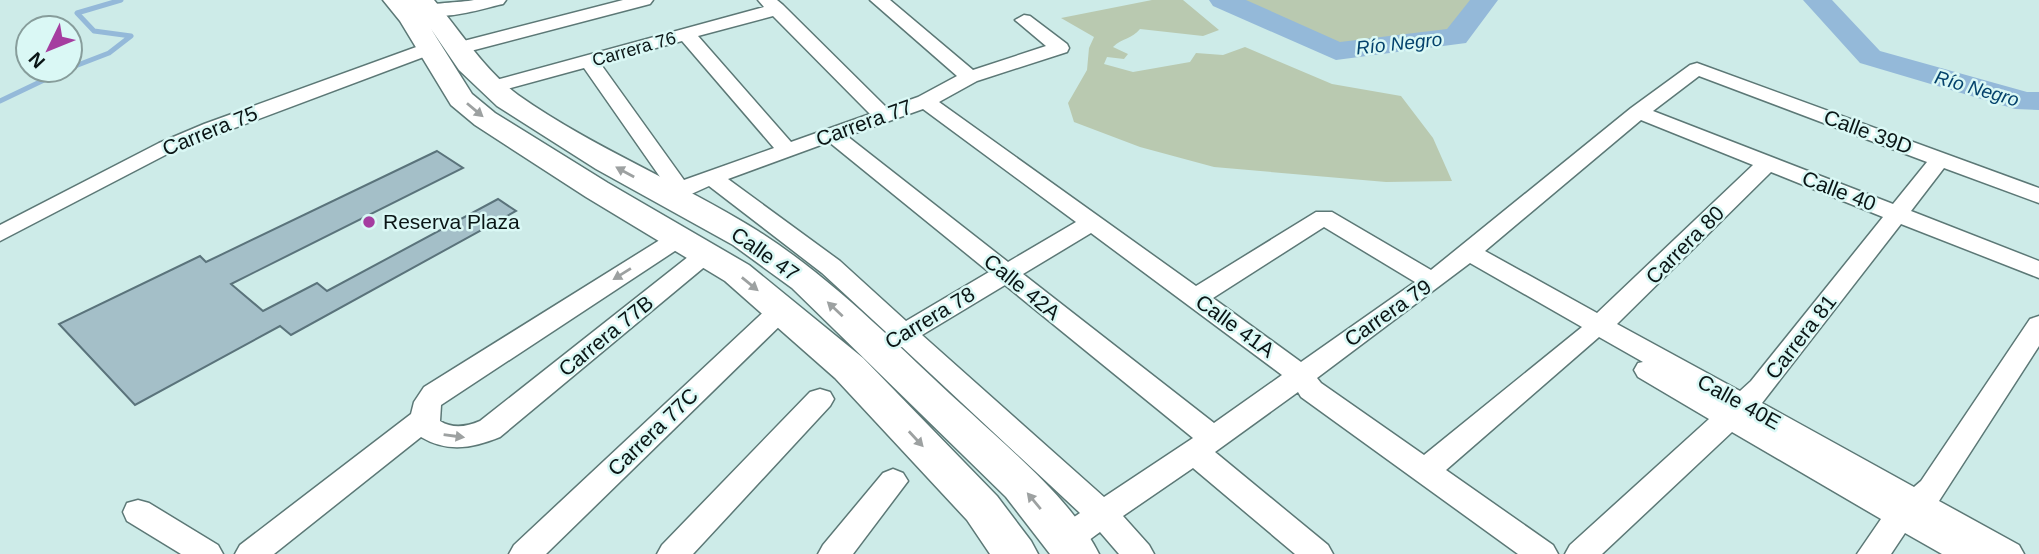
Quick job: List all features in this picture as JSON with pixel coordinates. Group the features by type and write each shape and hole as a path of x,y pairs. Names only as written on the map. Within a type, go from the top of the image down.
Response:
{"main road":[{"name":"Calle 47","path":"395,0 444,48 469,64 507,100 607,162 674,192 771,255 891,341 1021,485 1071,546"},
{"name":"Calle 47","path":"425,5 444,48 452,88 485,119 597,190 737,273 849,368 982,508 1015,554"}],"street":[{"path":"425,5 454,10 497,0"},
{"name":"Carrera 75","path":"0,234 200,132 444,48 644,0"},
{"path":"879,0 970,77"},
{"path":"772,4 884,116"},
{"name":"Carrera 76","path":"492,87 686,34 772,4"},
{"name":"Carrera 77","path":"674,192 925,101 970,77 1060,48 1024,20"},
{"path":"686,34 787,150"},
{"path":"589,62 674,192"},
{"name":"Carrera 79","path":"1071,546 1103,515 1432,282 1638,112 1697,69"},
{"name":"Calle 39D","path":"1697,69 2039,196"},
{"name":"Calle 41A","path":"925,101 1301,374 1311,390 1542,554"},
{"name":"Calle 40","path":"1638,112 2039,271"},
{"name":"Calle 42A","path":"832,134 1005,273 1204,445 1317,554"},
{"name":"Carrera 81","path":"1581,554 1761,388 1940,159"},
{"name":"Carrera 80","path":"1424,471 1593,330 1768,163"},
{"name":"Calle 47","path":"711,177 750,209 820,258 891,341 1103,515 1138,554"},
{"path":"1195,297 1324,217 1432,282"},
{"name":"Carrera 78","path":"891,341 1091,223"},
{"path":"251,554 425,418 429,399 457,377 693,246"},
{"name":"Carrera 77B","path":"425,418 428,427 437,433 463,438 490,429 506,418 693,246"},
{"name":"Calle 40E","path":"1463,258 1909,509 2008,554"},
{"name":"Carrera 77C","path":"529,553 781,310"},
{"path":"1873,554 1909,509 1932,489 2039,325"},
{"path":"673,554 820,399"},
{"path":"834,554 893,481"},
{"name":"Calle 40E","path":"1909,509 1969,554"},
{"path":"138,513 207,554"}],"green space":[{"path":"1152,0 1183,0 1219,30 1203,36 1140,29 1113,47 1128,54 1124,59 1107,57 1104,64 1133,72 1190,62 1196,53 1223,55 1245,47 1332,84 1401,96 1433,138 1452,181 1386,182 1214,167 1140,147 1074,122 1068,103 1087,70 1089,48 1094,37 1061,18"},
{"path":"1223,0 1484,0 1456,37 1336,51"}],"building":[{"path":"437,151 463,168 231,284 263,311 317,283 327,291 498,199 516,211 291,335 280,326 135,405 59,324 200,256 206,262"}],"waterway":[{"path":"78,14 121,0"},
{"name":"Río Negro","path":"1223,0 1336,51 1456,37 1484,0"},
{"name":"Río Negro","path":"1817,0 1870,57 2026,102 2039,101"},
{"path":"84,20 94,31 131,36 109,53 84,63"},
{"path":"0,101 36,84"}],"place":[{"name":"Reserva Plaza","path":"369,222"}]}
